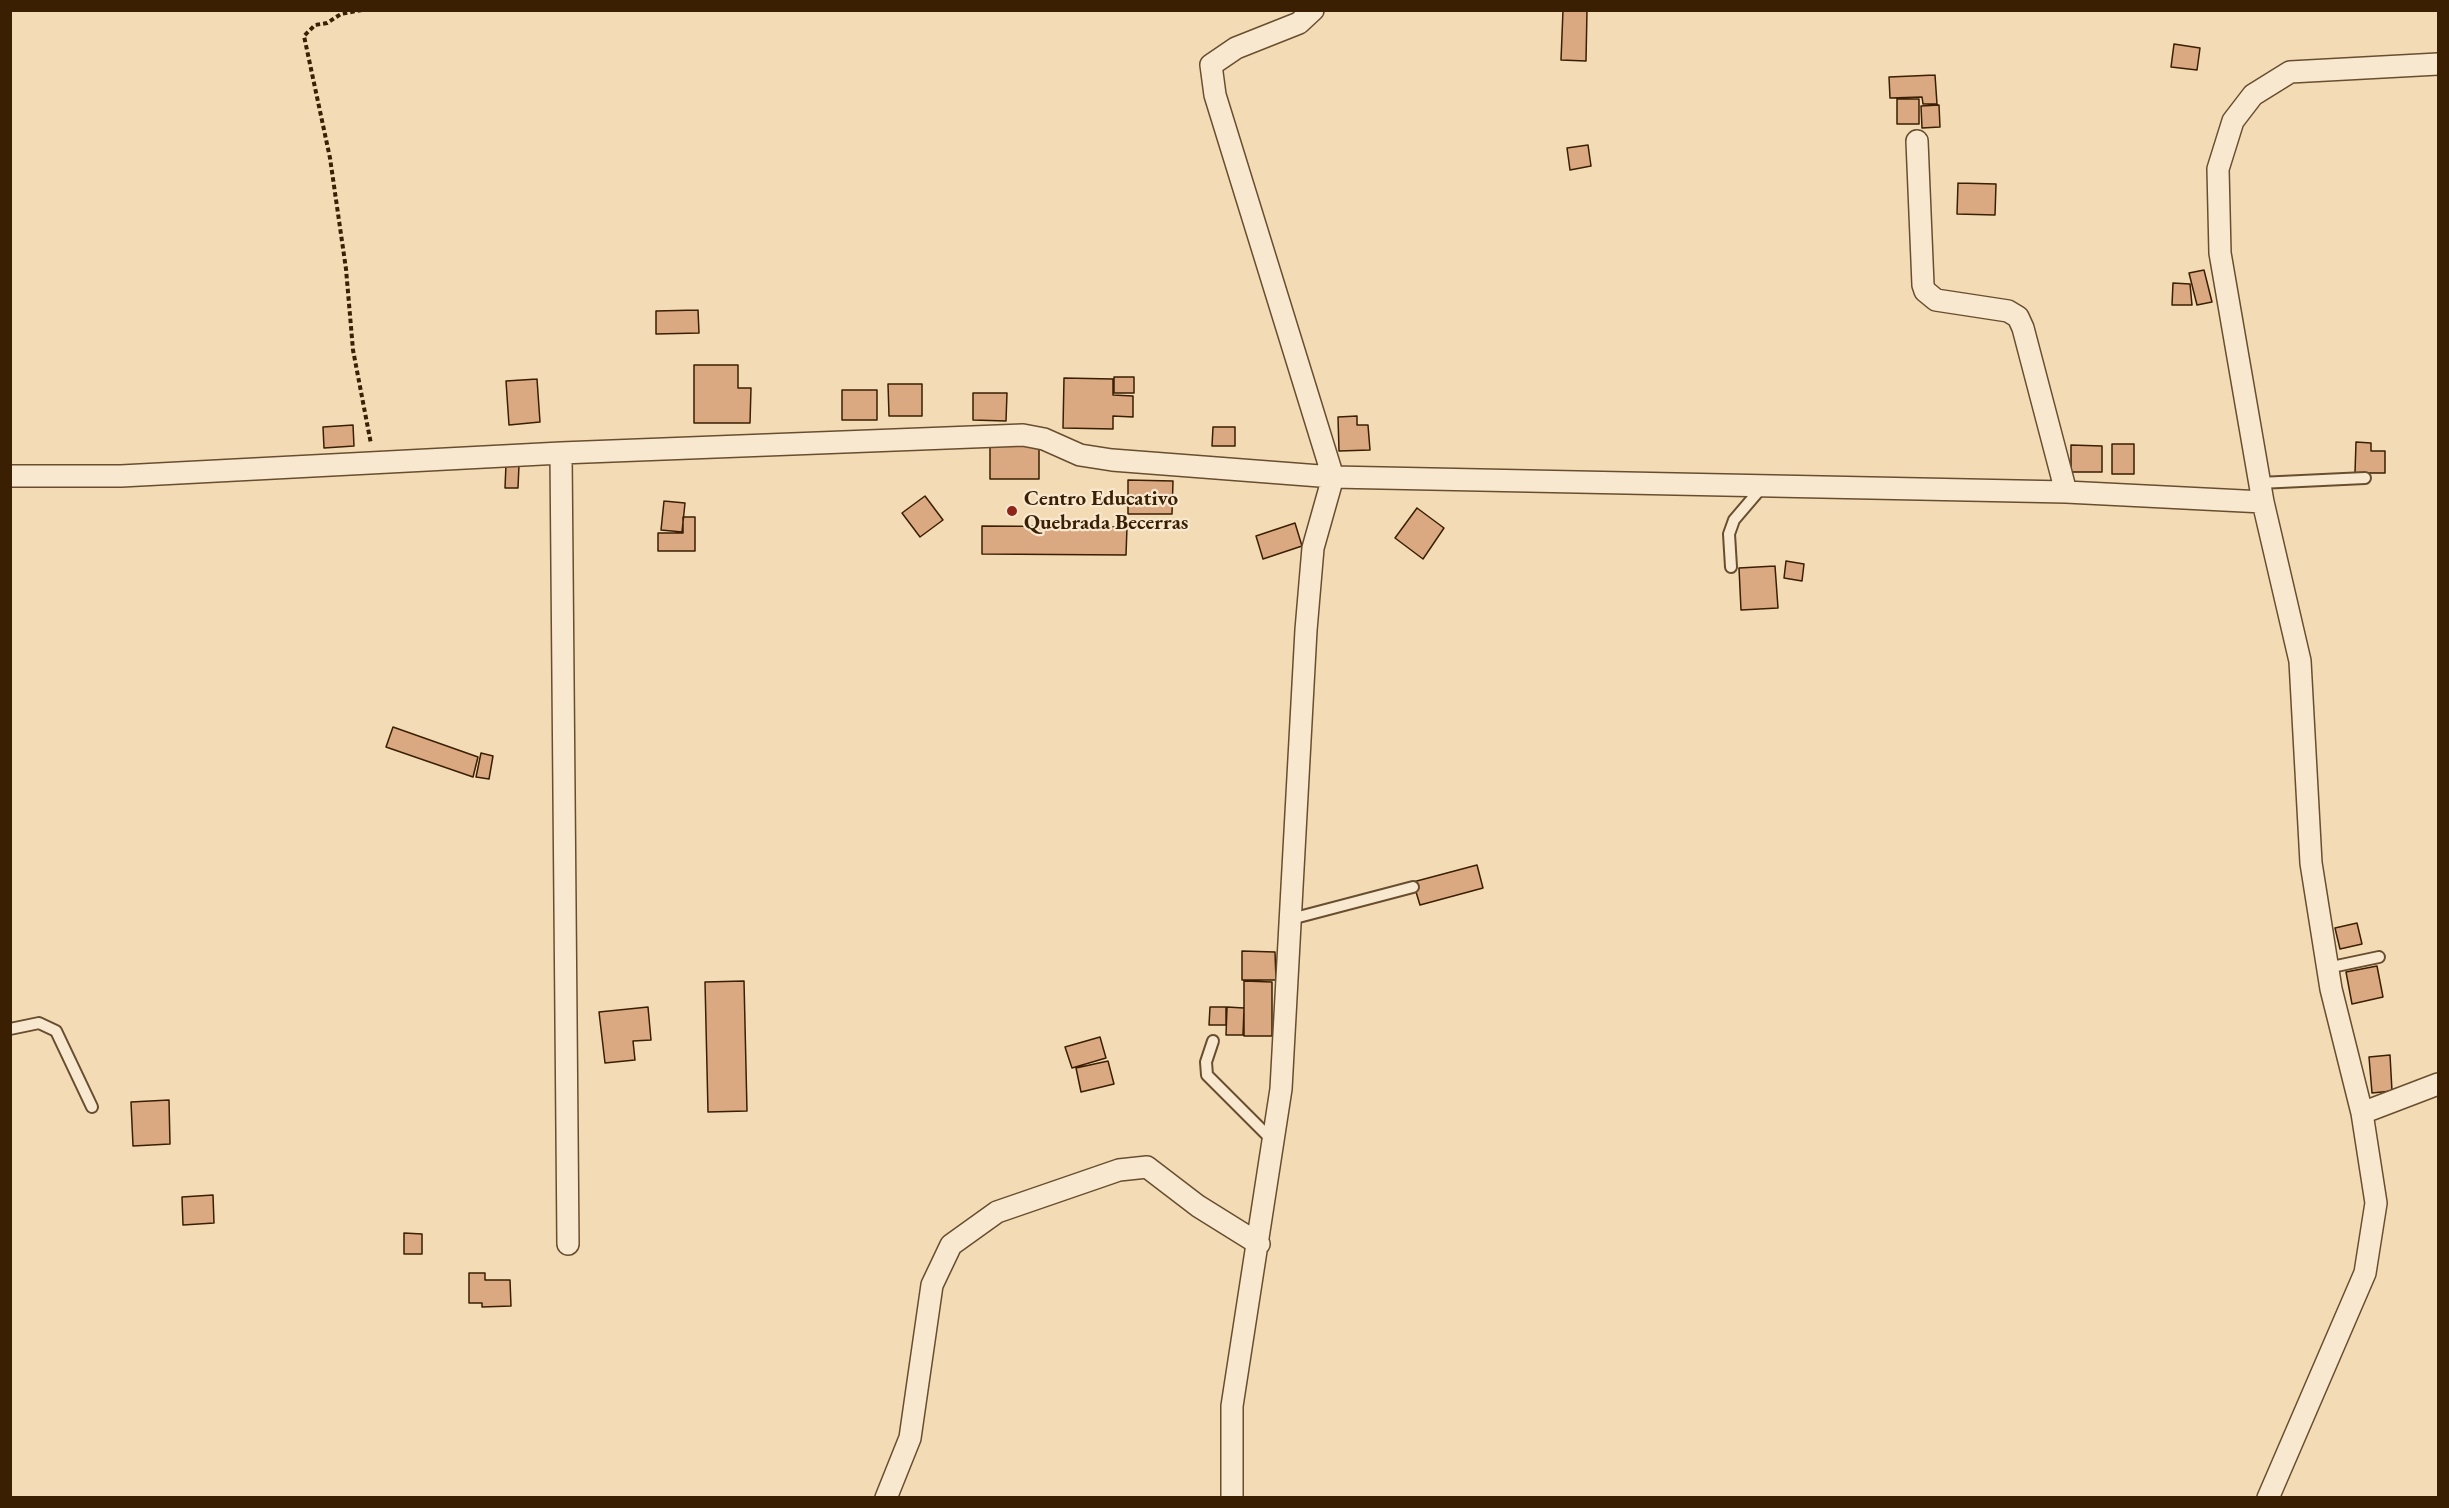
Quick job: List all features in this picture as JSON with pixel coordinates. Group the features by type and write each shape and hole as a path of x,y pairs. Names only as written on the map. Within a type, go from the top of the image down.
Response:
{"street":[{"path":"1232,1497 1232,1406 1259,1244 1281,1089 1306,630 1314,548 1333,477 1215,95 1211,65 1236,48 1299,23 1313,10"},
{"path":"2268,1497 2365,1273 2376,1203 2362,1113 2327,968 2312,862 2300,661 2261,493 2220,253 2218,169 2233,121 2253,94 2290,72 2439,64"},
{"path":"1917,141 1925,291 1935,300 2008,311 2018,317 2023,328 2066,492"},
{"path":"10,476 121,476 561,453 1023,435 1044,439 1080,454 1112,460 1333,477 2066,492 2261,493"},
{"path":"561,453 568,1244"},
{"path":"2362,1113 2439,1084"},
{"path":"886,1497 910,1438 932,1285 951,1245 997,1212 1119,1170 1147,1167 1198,1206 1259,1244"}],"lane":[{"path":"2261,493 2365,478"},
{"path":"1731,567 1729,534 1734,520 1763,486"},
{"path":"1291,919 1413,887"},
{"path":"2327,968 2379,957"},
{"path":"10,1029 39,1023 56,1031 92,1107"},
{"path":"1213,1041 1206,1062 1207,1075 1274,1142"}],"path":[{"path":"362,10 341,14 327,23 315,25 304,36 330,158 346,269 353,350 368,437 380,464"}],"building":[{"path":"1563,10 1587,10 1586,61 1561,60"},
{"path":"2174,44 2200,48 2197,70 2171,67"},
{"path":"1935,75 1937,104 1923,104 1922,97 1890,98 1889,77"},
{"path":"1897,99 1919,99 1919,124 1897,124"},
{"path":"1939,105 1940,127 1922,128 1921,106"},
{"path":"1588,145 1591,166 1570,170 1567,148"},
{"path":"1958,183 1996,184 1995,215 1957,214"},
{"path":"2204,270 2212,302 2197,305 2189,273"},
{"path":"2173,283 2190,284 2192,305 2172,305"},
{"path":"698,310 699,333 656,334 656,311"},
{"path":"694,365 738,365 738,388 751,388 750,423 694,423"},
{"path":"1114,377 1134,377 1134,393 1114,393"},
{"name":"Centro Educativo Quebrada Becerras","path":"1064,378 1113,379 1113,395 1133,396 1133,417 1113,416 1113,429 1063,428"},
{"path":"537,379 540,422 509,425 506,381"},
{"path":"888,384 922,384 922,416 889,416"},
{"path":"842,390 877,390 877,420 842,420"},
{"path":"973,393 1007,393 1006,421 973,420"},
{"path":"1357,416 1357,425 1368,425 1370,450 1339,451 1338,417"},
{"path":"353,425 354,446 324,448 323,427"},
{"path":"1213,427 1235,427 1235,446 1212,446"},
{"path":"990,442 1039,442 1039,479 990,479"},
{"path":"2356,442 2371,443 2371,451 2385,451 2385,473 2355,473"},
{"path":"2112,444 2134,444 2134,474 2112,474"},
{"path":"2071,445 2102,446 2102,472 2071,472"},
{"path":"506,464 519,465 518,488 505,488"},
{"path":"1128,480 1173,481 1172,514 1128,514"},
{"path":"925,496 943,520 920,537 902,513"},
{"path":"664,501 685,503 682,532 661,530"},
{"path":"1417,508 1444,528 1423,559 1395,538"},
{"path":"683,517 695,517 695,551 658,551 658,533 683,533"},
{"path":"1295,523 1302,546 1263,559 1256,536"},
{"path":"982,526 1127,527 1126,555 982,554"},
{"path":"1786,561 1804,564 1802,581 1784,578"},
{"path":"1775,566 1778,608 1741,610 1739,568"},
{"path":"393,727 478,757 473,777 386,747"},
{"path":"481,753 493,756 489,779 476,777"},
{"path":"1477,865 1483,888 1420,905 1413,882"},
{"path":"2357,923 2362,944 2340,949 2335,928"},
{"path":"1242,951 1275,952 1276,980 1242,980"},
{"path":"2377,966 2383,997 2352,1004 2346,972"},
{"path":"744,981 747,1111 708,1112 705,982"},
{"path":"1244,981 1272,982 1272,1036 1244,1036"},
{"path":"648,1007 651,1040 633,1041 635,1060 605,1063 599,1012"},
{"path":"1210,1007 1226,1007 1226,1025 1209,1025"},
{"path":"1227,1007 1244,1008 1243,1035 1226,1035"},
{"path":"1100,1037 1106,1058 1072,1068 1065,1047"},
{"path":"2390,1055 2392,1091 2372,1093 2369,1057"},
{"path":"1108,1061 1114,1084 1081,1092 1076,1068"},
{"path":"169,1100 170,1144 133,1146 131,1102"},
{"path":"213,1195 214,1223 183,1225 182,1197"},
{"path":"404,1233 422,1234 422,1254 404,1254"},
{"path":"469,1273 485,1273 485,1280 510,1280 511,1306 482,1307 482,1303 469,1303"}],"place":[{"name":"Centro Educativo Quebrada Becerras","path":"1012,511"}]}
